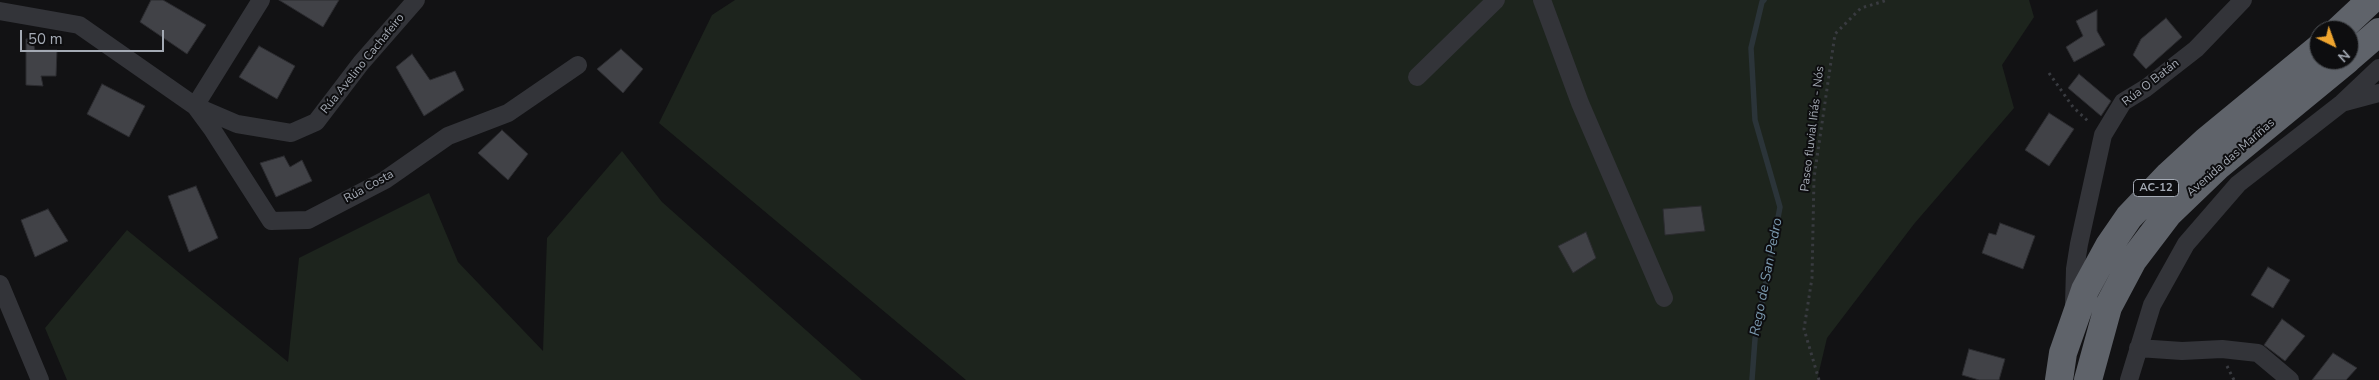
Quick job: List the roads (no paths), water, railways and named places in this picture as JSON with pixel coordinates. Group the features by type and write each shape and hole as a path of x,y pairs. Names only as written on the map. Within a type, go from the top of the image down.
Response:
{"highway":[{"path":"2350,20 2371,0"},
{"name":"Avenida das Mariñas","path":"2359,49 2379,32"},
{"name":"AC-12","path":"2059,380 2064,353 2085,290 2109,246 2129,217 2169,175 2206,141 2309,56"},
{"name":"Avenida das Mariñas","path":"2088,380 2108,306 2134,260 2168,214 2218,166 2335,70"}],"street":[{"path":"195,106 261,0"},
{"name":"Rúa Avelino Cachafeiro","path":"0,11 79,25 195,106 237,124 291,133 316,122 361,63 416,0"},
{"path":"1417,77 1496,0"},
{"path":"1542,0 1584,112 1664,298"},
{"name":"Rúa O Batán","path":"2073,322 2078,252 2103,134 2123,102 2146,88 2196,49 2244,0"},
{"name":"Rúa Costa","path":"195,106 212,129 271,221 308,220 385,180 448,136 508,113 578,65"},
{"name":"Avenida das Mariñas","path":"2130,380 2152,305 2186,244 2238,184 2342,103 2379,68"},
{"name":"Avenida das Mariñas","path":"2342,103 2379,93"},
{"path":"0,284 40,380"},
{"path":"2138,348 2182,351 2222,349 2258,353 2290,380"}],"waterway":[{"name":"Rego de San Pedro","path":"1752,380 1755,339 1780,207 1755,120 1751,48 1764,0"}]}
